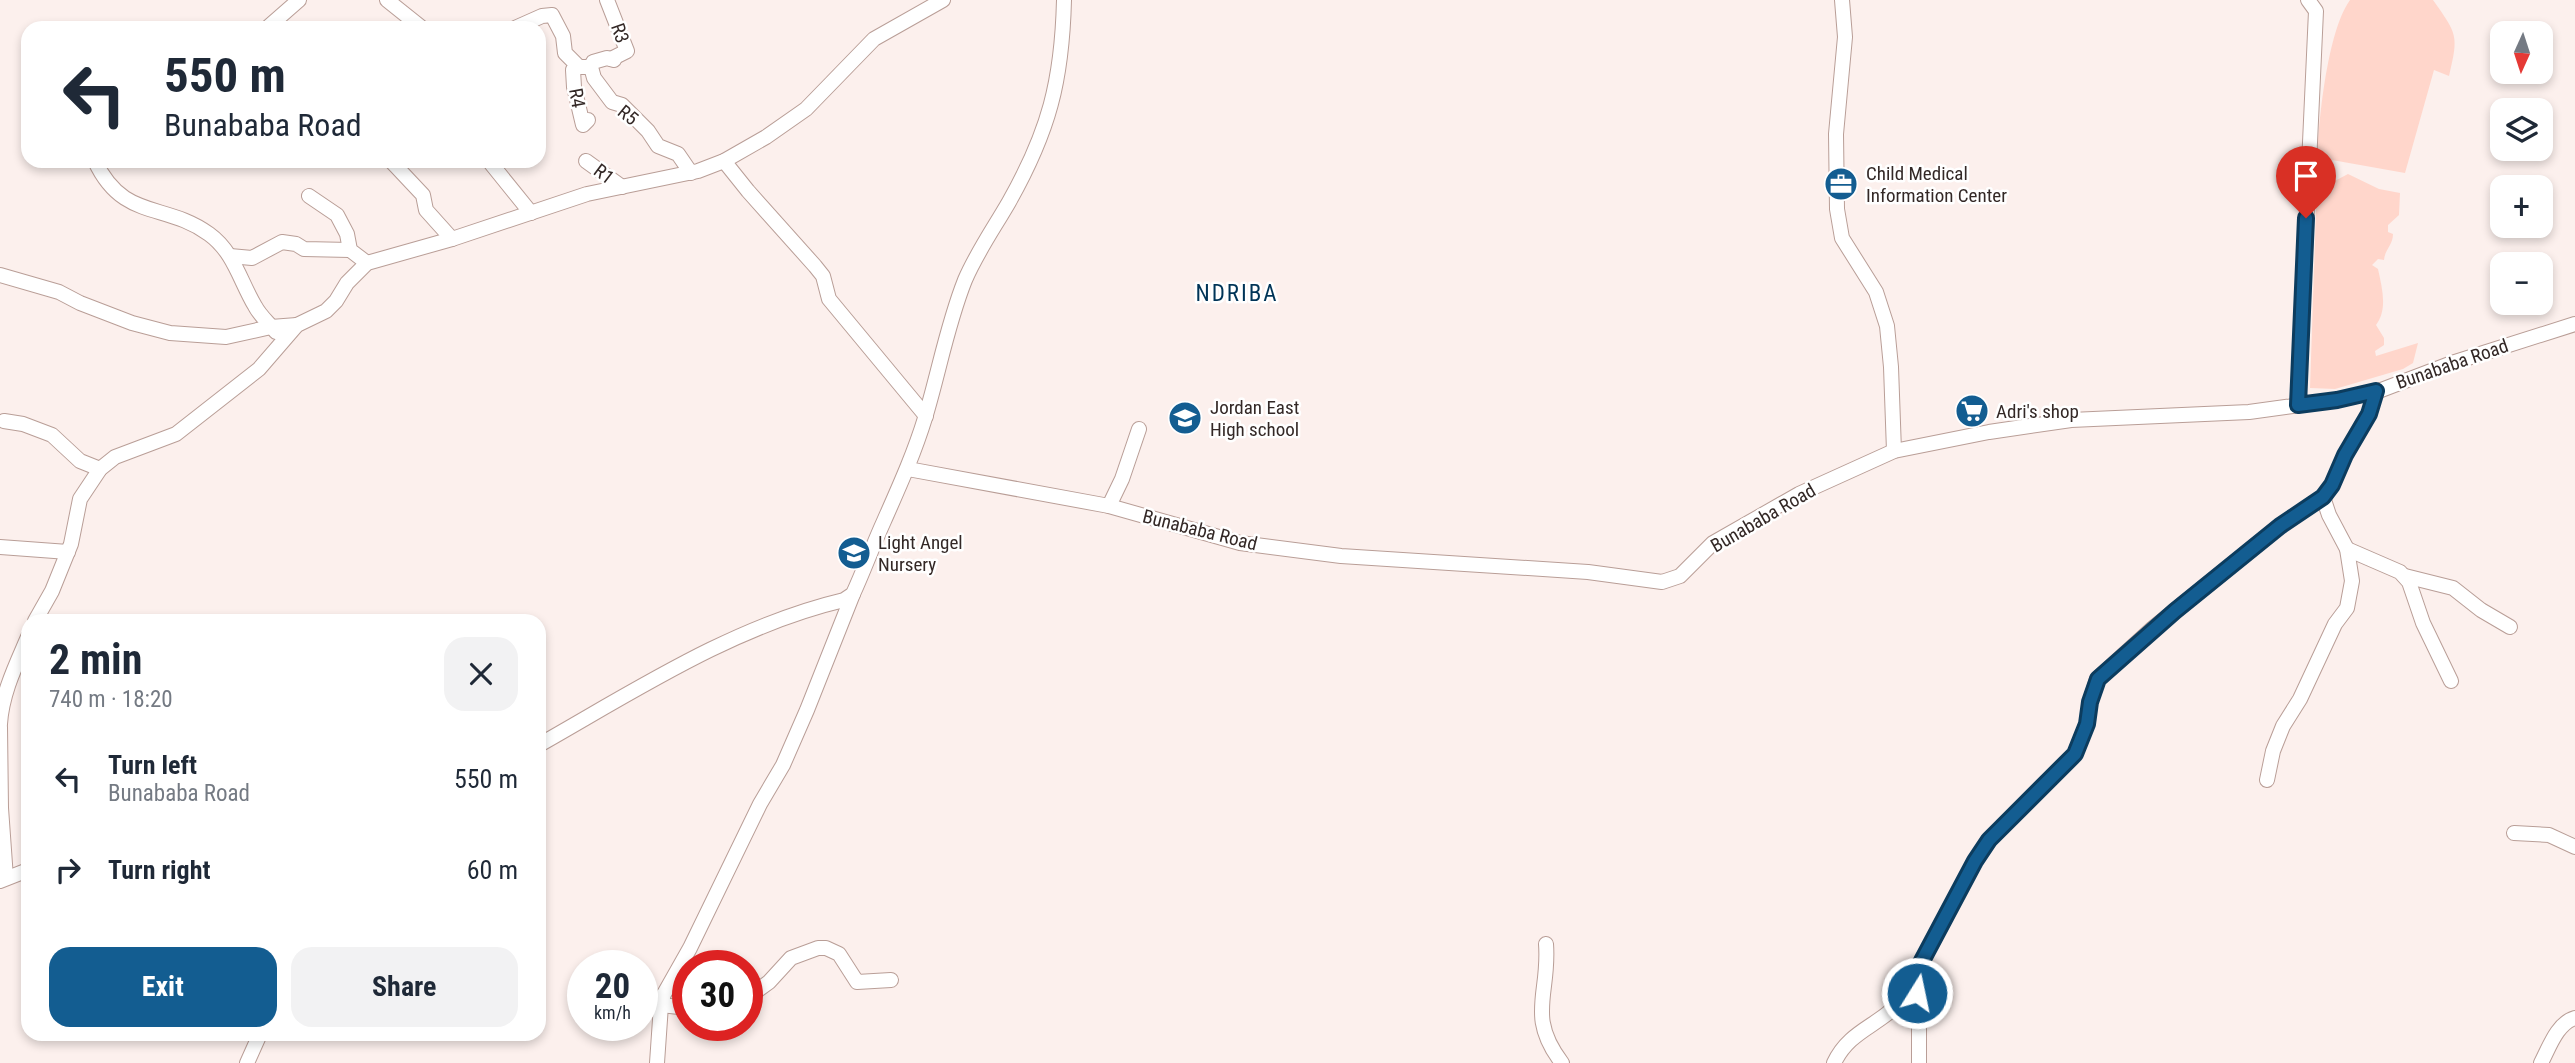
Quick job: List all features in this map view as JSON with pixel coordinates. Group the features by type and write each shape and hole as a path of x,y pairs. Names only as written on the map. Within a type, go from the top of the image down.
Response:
{"street":[{"path":"275,21 299,0"},
{"path":"387,0 413,21"},
{"name":"R3","path":"585,67 599,59 612,60 627,51 607,0"},
{"path":"0,275 59,292 132,323 170,333 226,337 271,327 297,325 326,311 366,263 452,239 587,194 691,173 724,161 766,137 806,109 874,38 943,0"},
{"path":"657,1063 661,1005 672,978 690,948 760,804 783,765 908,469 926,416 952,315 965,280 979,248 1009,201 1045,127 1055,96 1060,62 1063,0"},
{"path":"1842,0 1844,37 1836,134 1837,209 1842,238 1876,292 1887,326 1894,450"},
{"path":"2298,405 2316,11 2308,0"},
{"name":"R5","path":"531,21 542,16 552,16 563,36 565,52 585,67 612,102 622,105 648,131 658,146 678,154 691,173"},
{"name":"R4","path":"585,67 573,70 583,125 588,120"},
{"name":"R1","path":"586,161 622,187"},
{"path":"724,161 823,276 829,299 926,416"},
{"path":"99,168 109,186 128,202 148,211 189,221 222,244 256,309 284,341"},
{"path":"398,168 423,195 426,210 452,239"},
{"path":"495,168 531,213"},
{"path":"309,196 337,215 347,234 350,250"},
{"path":"230,256 252,258 282,242 304,248 350,250 366,263"},
{"name":"Bunababa Road","path":"908,469 1108,506 1240,543 1341,556 1588,572 1662,582 1680,576 1713,543 1799,494 1894,450 2071,420 2249,412 2337,400 2376,391 2452,362 2575,324"},
{"path":"39,614 68,552 80,499 100,469 115,457 176,433 259,369 297,325"},
{"path":"1835,1063 1856,1033 1896,1007 1989,840 2075,754 2087,724 2090,702 2098,679 2164,620 2280,526 2323,497 2369,414 2376,391"},
{"path":"5,421 23,424 52,435 80,461 100,469"},
{"path":"1108,506 1122,479 1139,429"},
{"path":"2267,780 2273,751 2283,726 2300,699 2334,624 2347,608 2352,581 2347,549 2323,497"},
{"path":"0,547 68,552"},
{"path":"2347,549 2405,576 2423,623 2451,681"},
{"path":"2405,576 2453,588 2510,627"},
{"path":"546,741 757,628 777,619 844,600 853,594"},
{"path":"21,654 1,708 0,726 3,879 21,873"},
{"path":"2514,832 2549,835 2575,847"},
{"path":"1546,944 1542,1026 1550,1048 1562,1063"},
{"path":"763,986 792,958 818,948 826,948 839,954 858,982 891,980"},
{"path":"1915,974 1919,1012 1919,1063"},
{"path":"661,1005 672,1006"},
{"path":"2541,1063 2561,1027 2575,1018"},
{"path":"247,1063 256,1041"}],"shaded area":[{"path":"2350,0 2433,0 2454,35 2449,76 2434,70 2405,173 2332,160 2336,169 2330,173 2317,165 2325,79 2335,34"},
{"path":"2348,174 2379,189 2400,193 2399,215 2388,225 2388,232 2393,234 2392,241 2384,260 2378,259 2372,265 2378,269 2383,298 2382,312 2376,325 2384,338 2384,345 2375,351 2376,356 2418,343 2413,363 2403,369 2335,389 2310,388 2317,181 2329,184"}],"place":[{"name":"Child Medical Information Center","path":"1841,184"},
{"name":"Adri's shop","path":"1972,411"},
{"name":"Jordan East High school","path":"1185,418"},
{"name":"Light Angel Nursery","path":"854,553"}],"district":[{"name":"NDRIBA","path":"1237,293"}],"route":[{"path":"1917,993 1915,974 1975,861 1989,840 2053,779 2075,754 2087,724 2090,702 2098,679 2153,628 2280,526 2323,497 2369,414 2376,391 2298,405 2306,218"}]}
